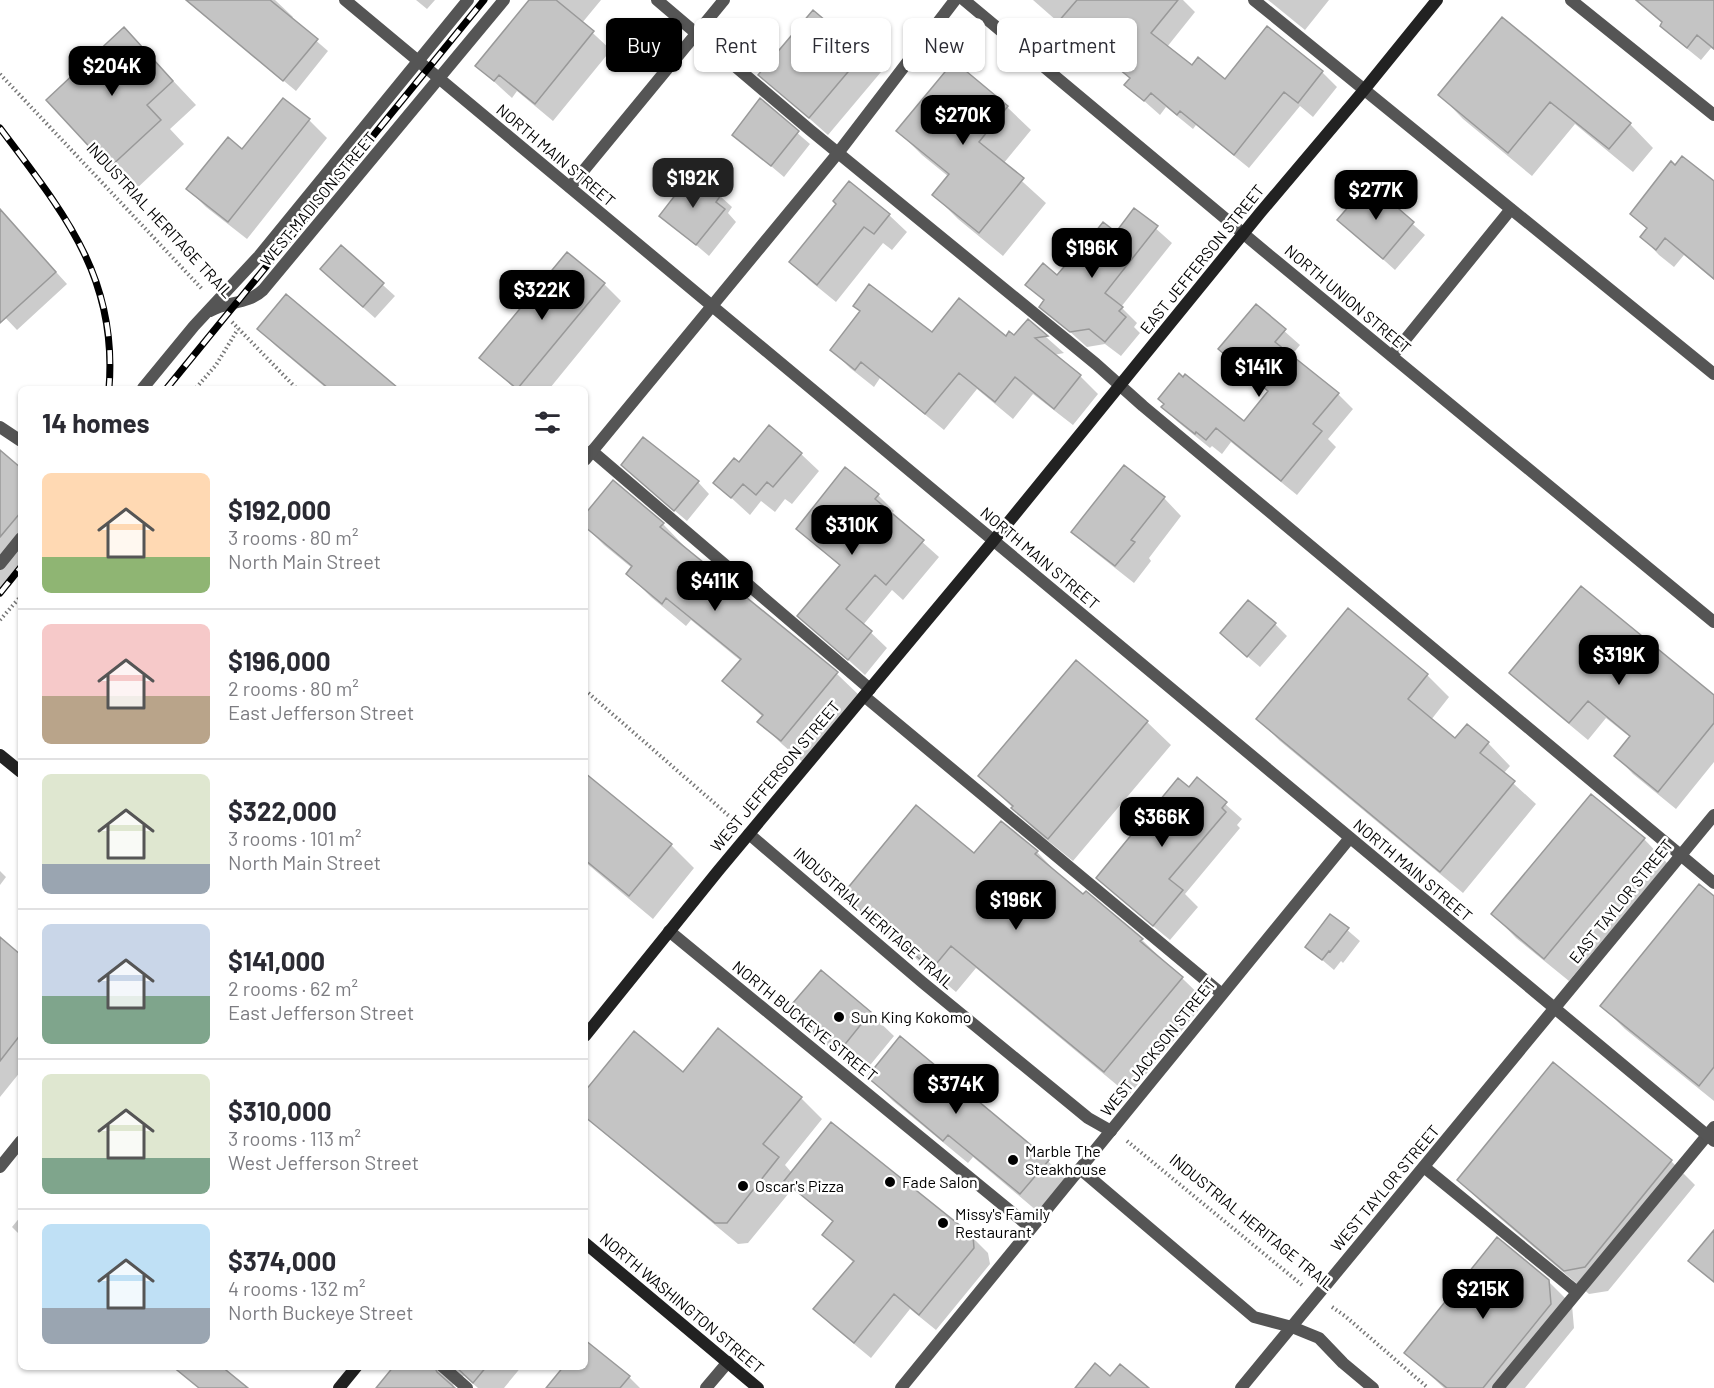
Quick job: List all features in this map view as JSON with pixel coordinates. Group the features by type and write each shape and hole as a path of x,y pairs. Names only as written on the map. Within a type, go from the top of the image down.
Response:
{"street":[{"name":"NORTH MAIN STREET","path":"345,0 1349,839 1554,1009 1712,1135"},
{"name":"WEST MADISON STREET","path":"145,386 204,315 217,305 260,256 468,0"},
{"name":"WEST MADISON STREET","path":"217,305 250,300 268,285 504,0"},
{"path":"657,0 694,32"},
{"path":"709,18 724,0"},
{"path":"955,0 838,153 589,455 1222,994"},
{"name":"NORTH UNION STREET","path":"964,0 1714,622"},
{"path":"1254,0 1714,374"},
{"name":"EAST JEFFERSON STREET","path":"994,540 1243,233 1437,0"},
{"path":"1571,0 1714,115"},
{"path":"570,187 694,36"},
{"path":"741,72 1121,385 1143,406 1714,883"},
{"path":"1392,357 1511,209"},
{"path":"0,427 18,439"},
{"name":"WEST JEFFERSON STREET","path":"588,1031 994,540"},
{"path":"0,564 18,542"},
{"path":"0,755 18,770"},
{"name":"EAST TAYLOR STREET","path":"1554,1009 1714,815"},
{"name":"INDUSTRIAL HERITAGE TRAIL","path":"749,834 922,982 1088,1118 1111,1131"},
{"name":"WEST JACKSON STREET","path":"901,1388 1349,839"},
{"name":"NORTH BUCKEYE STREET","path":"669,931 1031,1228"},
{"name":"WEST TAYLOR STREET","path":"1241,1388 1554,1009"},
{"path":"1498,1388 1712,1135"},
{"path":"0,1167 18,1146"},
{"path":"1424,1167 1577,1292"},
{"path":"1080,1169 1254,1317 1292,1327 1319,1338 1343,1363 1373,1388"},
{"name":"NORTH WASHINGTON STREET","path":"588,1245 758,1388"},
{"path":"706,1388 728,1362"},
{"path":"339,1388 354,1370"},
{"path":"447,1370 467,1388"}],"path":[{"name":"INDUSTRIAL HERITAGE TRAIL","path":"0,74 294,386"},
{"path":"198,386 216,365 238,329"},
{"path":"0,620 18,599"},
{"path":"588,693 749,834"},
{"name":"INDUSTRIAL HERITAGE TRAIL","path":"1111,1131 1135,1147 1317,1297 1345,1316 1428,1388"}],"building":[{"path":"186,0 270,0 318,39 283,81"},
{"path":"529,0 556,0 594,31 535,104 499,75 494,81 475,66"},
{"path":"1077,0 1178,0 1151,33 1192,65 1198,57 1225,79 1267,26 1323,71 1298,103 1284,92 1234,155 1180,111 1177,115 1151,93 1144,101 1124,85 1130,78 1123,72 1137,72 1137,18 1061,18"},
{"path":"1636,0 1714,0 1714,49 1697,35 1687,48 1660,26 1662,22"},
{"path":"813,10 822,18 806,18"},
{"path":"1502,17 1631,123 1609,149 1550,102 1508,153 1438,95"},
{"path":"124,27 173,81 147,105 161,120 109,168 46,100"},
{"path":"791,36 791,72 848,72 809,118 758,75 761,72 779,72 779,50"},
{"path":"945,72 967,72 1008,106 979,142 1024,178 979,233 932,195 949,174 896,131"},
{"path":"283,98 310,119 228,222 186,189 228,137 242,149"},
{"path":"760,98 799,131 771,166 732,135"},
{"path":"1682,156 1714,181 1714,279 1665,238 1656,250 1640,237 1647,228 1630,214 1671,161 1675,165"},
{"path":"693,172 721,195 716,202 725,209 696,245 659,216"},
{"path":"849,181 890,214 874,234 864,227 817,285 789,262 836,204 833,201"},
{"path":"1369,183 1414,222 1383,259 1337,220"},
{"path":"1134,208 1158,226 1105,293 1123,307 1119,311 1126,317 1105,342 1089,329 1070,332 1039,307 1044,300 1025,285 1043,263 1057,275 1068,262 1070,264 1103,222 1116,232"},
{"path":"0,209 56,272 0,323"},
{"path":"341,245 384,283 363,307 320,269"},
{"path":"567,252 605,283 520,386 514,386 479,358"},
{"path":"869,284 932,332 959,298 1006,336 1009,331 1014,335 1028,319 1048,336 1035,338 1081,375 1054,409 1015,377 995,402 959,373 925,414 861,362 855,370 830,350 860,311 853,306"},
{"path":"286,294 396,386 326,386 257,329"},
{"path":"1256,304 1286,329 1275,342 1339,393 1313,424 1322,431 1281,481 1216,428 1206,440 1196,432 1195,434 1161,407 1164,404 1158,399 1179,373 1183,377 1185,374 1244,421 1268,391 1218,349"},
{"path":"769,425 802,453 773,487 767,482 756,495 743,484 731,498 713,483 734,458 739,462"},
{"path":"643,437 699,481 674,511 621,465"},
{"path":"0,450 18,465 18,516 0,537"},
{"path":"1124,465 1165,497 1131,540 1135,542 1115,566 1071,532"},
{"path":"845,467 879,494 875,499 924,540 886,585 875,575 846,609 872,631 848,660 797,616 840,565 796,529"},
{"path":"613,480 664,523 660,527 838,672 781,741 757,722 763,715 722,681 741,659 666,598 662,604 626,574 632,566 588,529 588,510"},
{"path":"1581,586 1714,695 1714,723 1658,792 1614,756 1630,736 1588,701 1569,723 1509,673"},
{"path":"1248,600 1276,623 1247,657 1220,633"},
{"path":"1348,608 1428,674 1408,699 1455,738 1467,724 1489,742 1480,753 1515,781 1440,872 1256,719"},
{"path":"1076,660 1148,721 1048,839 978,776"},
{"path":"588,775 672,844 629,896 588,862"},
{"path":"1197,777 1227,802 1222,808 1226,812 1169,879 1183,890 1153,926 1096,878 1178,778 1189,787"},
{"path":"1591,794 1645,838 1544,959 1491,914"},
{"path":"916,805 974,853 1001,821 1038,851 1035,854 1083,894 1086,891 1143,939 1140,941 1183,977 1104,1072 951,946 932,969 842,895"},
{"path":"1699,884 1714,896 1714,1067 1699,1086 1600,1006"},
{"path":"1330,914 1349,928 1322,960 1305,947"},
{"path":"0,937 18,952 18,1038 0,1061"},
{"path":"821,970 871,1012 838,1053 787,1010"},
{"path":"718,1028 802,1097 763,1144 779,1157 727,1223 715,1223 588,1119 588,1087 634,1031 683,1072"},
{"path":"900,1036 1049,1160 1020,1194 948,1135 943,1141 867,1077"},
{"path":"1553,1062 1672,1160 1585,1267 1564,1271 1457,1180"},
{"path":"831,1122 973,1236 974,1248 919,1315 894,1294 854,1343 813,1309 854,1261 822,1235 833,1221 784,1181"},
{"path":"1714,1230 1714,1282 1688,1261"},
{"path":"1497,1237 1549,1280 1551,1304 1483,1388 1447,1388 1404,1353"},
{"path":"588,1342 630,1376 620,1388 546,1388 561,1370 588,1370"},
{"path":"1095,1363 1110,1376 1120,1364 1149,1388 1075,1388"},
{"path":"177,1370 226,1370 248,1388 199,1388"},
{"path":"391,1370 436,1370 455,1388 376,1388"},
{"path":"459,1370 484,1370 473,1383"}],"railway":[{"path":"169,386 484,0"},
{"path":"0,128 45,188 82,248 105,312 109,348 109,386"},
{"path":"0,593 18,571"}],"place":[{"name":"Sun King Kokomo","path":"839,1017"},
{"name":"Marble The Steakhouse","path":"1013,1160"},
{"name":"Fade Salon","path":"890,1182"},
{"name":"Oscar's Pizza","path":"743,1186"},
{"name":"Missy's Family Restaurant","path":"943,1223"}]}
